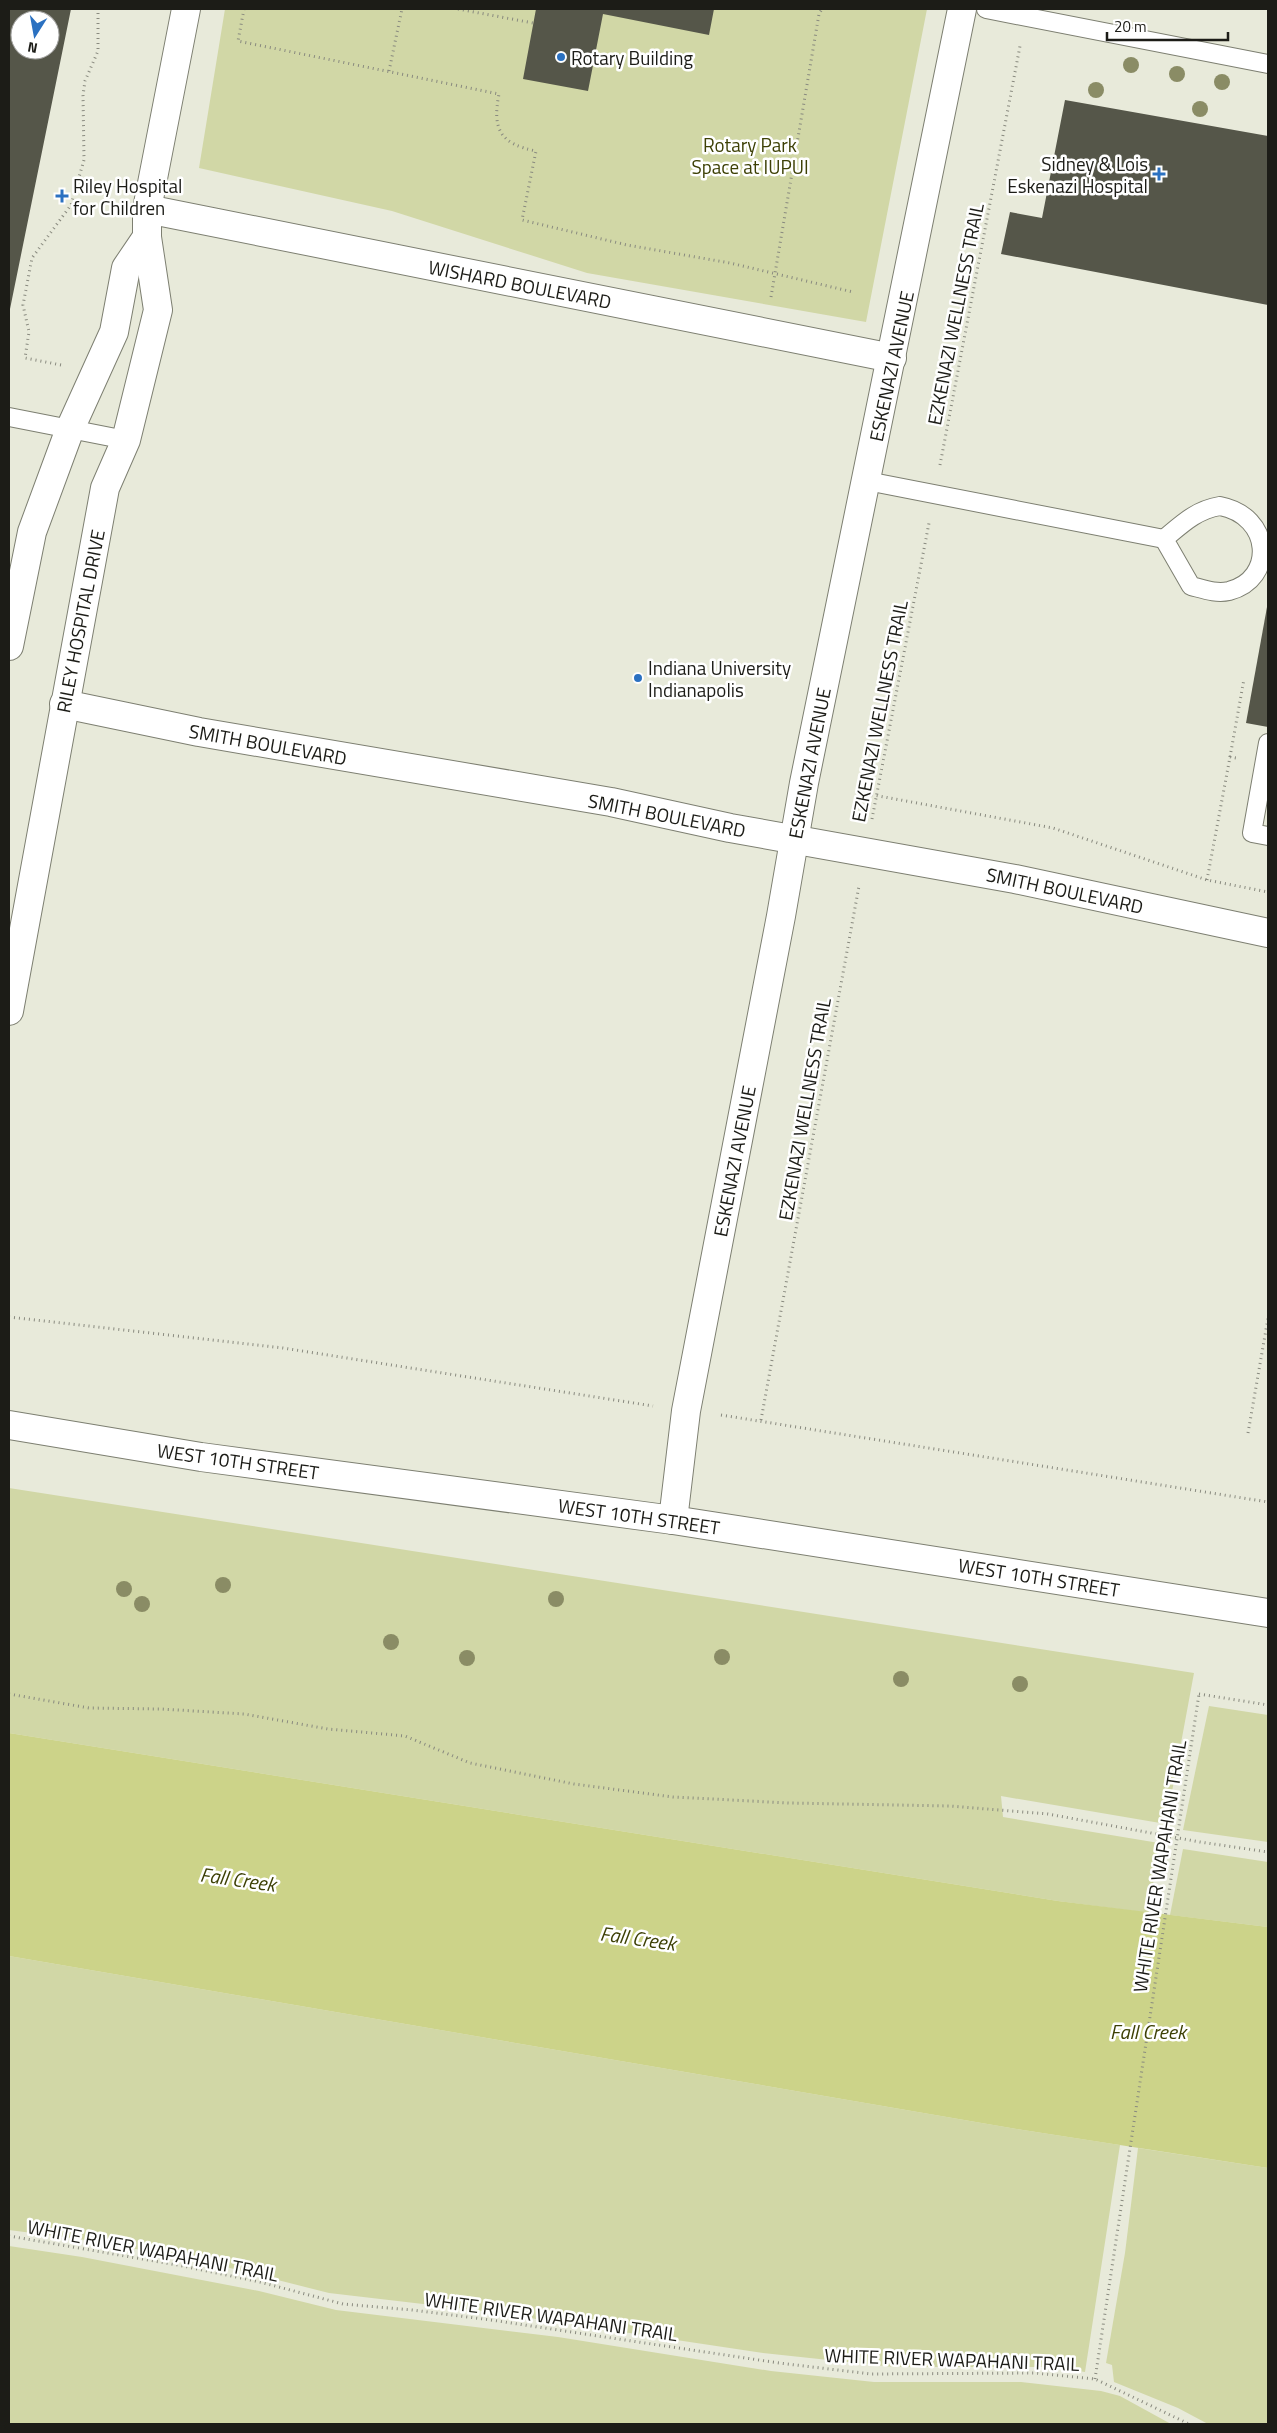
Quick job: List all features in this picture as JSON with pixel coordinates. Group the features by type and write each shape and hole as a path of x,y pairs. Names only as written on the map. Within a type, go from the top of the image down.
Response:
{"street":[{"name":"RILEY HOSPITAL DRIVE","path":"9,1011 105,488 126,440 158,310 147,237 147,209 186,9"},
{"name":"ESKENAZI AVENUE","path":"673,1520 686,1410 794,839 962,9"},
{"name":"WISHARD BOULEVARD","path":"147,209 892,358"},
{"path":"9,646 32,532 70,429 114,332 126,268 147,237"},
{"name":"SMITH BOULEVARD","path":"64,704 199,732 611,802 794,839 865,850 1015,879 1268,933"},
{"name":"WEST 10TH STREET","path":"9,1425 202,1457 673,1520 1268,1613"}],"lane":[{"path":"986,9 1024,18 1268,64"},
{"path":"9,417 126,440"},
{"path":"867,481 1164,539 1190,586 1214,592 1228,591 1241,586 1251,577 1258,566 1261,553 1261,539 1256,526 1247,516 1234,508 1220,506 1205,508 1192,515 1164,539"},
{"path":"1268,743 1252,833 1268,836"}],"path":[{"path":"62,365 25,358 29,332 23,304 32,258 64,216 75,196 85,148 82,120 85,81 98,51 98,9"},
{"path":"244,9 238,41 499,94 496,123 502,133 515,145 536,151 522,220 628,245 730,263 852,292"},
{"path":"389,71 402,9"},
{"path":"458,9 533,23"},
{"path":"764,332 822,9"},
{"name":"EZKENAZI WELLNESS TRAIL","path":"1024,18 865,850 760,1420 1268,1502"},
{"path":"1230,757 1244,679"},
{"path":"857,792 1053,828 1207,880 1268,892"},
{"path":"9,1317 283,1348 614,1401"},
{"path":"1248,1433 1268,1318"},
{"path":"9,1694 89,1708 162,1709 244,1714 328,1729 405,1736 470,1763 574,1784 673,1797 789,1803 950,1806 1048,1814 1200,1842 1268,1852"},
{"name":"WHITE RIVER WAPAHANI TRAIL","path":"1095,2379 1199,1694 1268,1705"},
{"name":"WHITE RIVER WAPAHANI TRAIL","path":"9,2236 183,2266 260,2282 343,2304 491,2320 779,2363 871,2374 1035,2373 1095,2379 1189,2424"}],"green space":[{"name":"Rotary Park Space at IUPUI","path":"225,9 927,9 866,322 587,273 392,211 199,168"},
{"path":"9,1488 1194,1673 1166,1824 1001,1796 1003,1817 1159,1843 1149,1913 1058,1901 9,1733"},
{"path":"1209,1706 1268,1715 1268,1842 1183,1830"},
{"path":"1183,1849 1268,1862 1268,1927 1170,1915"},
{"path":"9,1956 1120,2145 1085,2372 1053,2367 894,2367 763,2353 483,2311 329,2293 214,2264 94,2241 9,2230"},
{"path":"1138,2148 1268,2168 1268,2424 1208,2424 1178,2408 1114,2382 1112,2365 1106,2363 1125,2253"},
{"path":"9,2246 82,2257 259,2291 336,2310 558,2337 771,2371 874,2382 1021,2382 1101,2391 1120,2396 1171,2424 9,2424"}],"water":[{"name":"Fall Creek","path":"9,1733 1058,1901 1268,1927 1268,2168 1023,2130 9,1956"}],"building":[{"name":"Riley Hospital for Children","path":"9,9 71,9 10,309"},
{"name":"Rotary Building","path":"536,9 714,9 709,35 603,14 588,91 523,79"},
{"name":"Sidney & Lois Eskenazi Hospital","path":"1065,100 1268,136 1268,305 1001,254 1010,212 1042,218"},
{"path":"1268,607 1268,727 1246,723"}],"place":[{"name":"Rotary Building","path":"561,57"},
{"name":"Sidney & Lois Eskenazi Hospital","path":"1159,174"},
{"name":"Riley Hospital for Children","path":"62,196"},
{"name":"Indiana University Indianapolis","path":"638,678"}]}
